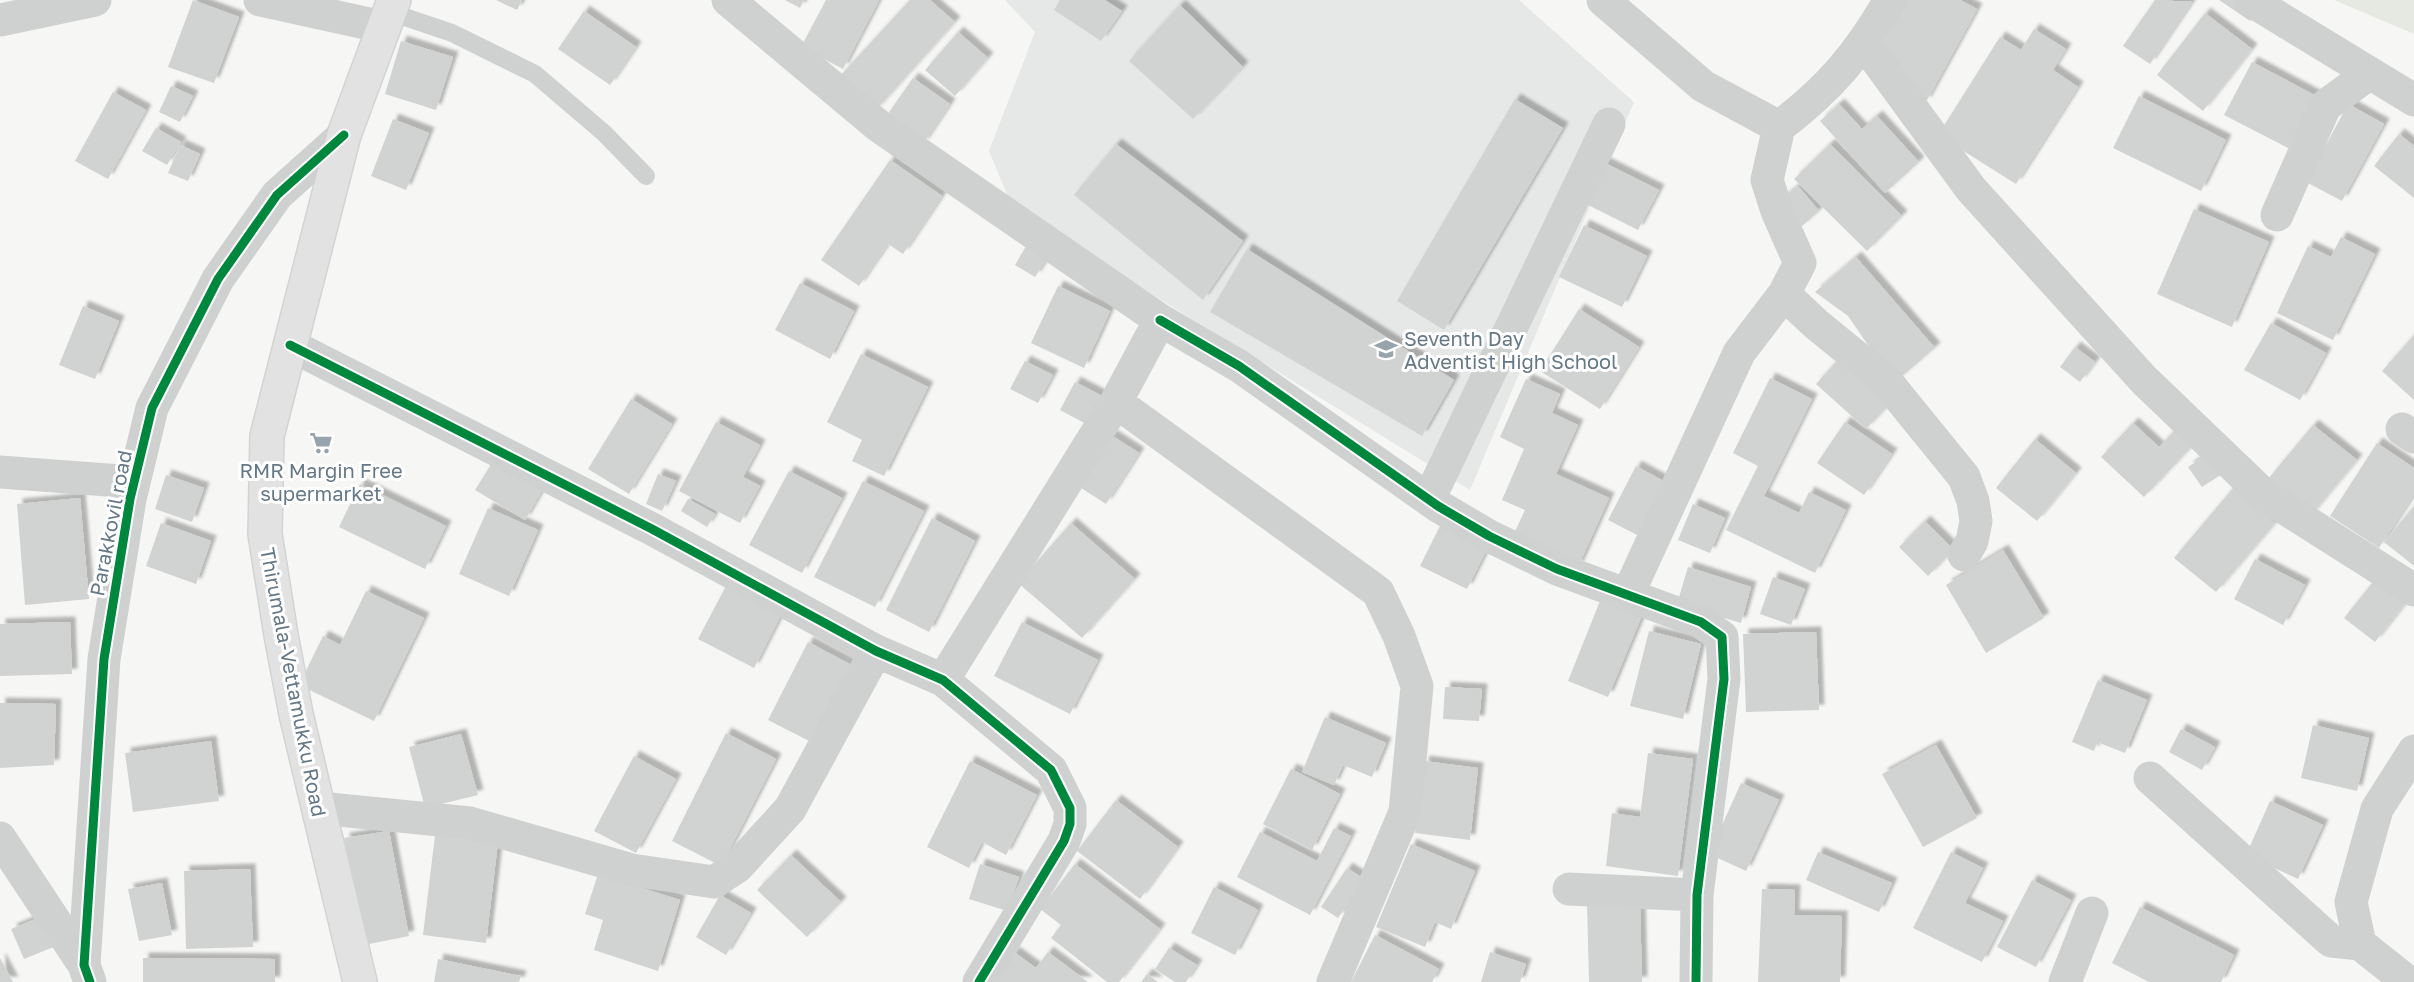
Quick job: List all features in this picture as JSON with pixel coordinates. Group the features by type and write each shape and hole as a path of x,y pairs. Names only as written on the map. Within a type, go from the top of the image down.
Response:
{"main road":[{"name":"Thirumala-Vettamukku Road","path":"360,982 283,646 265,534 267,436 344,135 389,13"}],"street":[{"path":"0,20 95,0"},
{"path":"260,0 389,13"},
{"path":"728,0 880,127 1160,320 1239,366 1430,500 1489,536 1557,569 1701,622 1722,637 1724,656 1722,691 1697,895 1696,982"},
{"path":"1603,0 1703,86 1779,127"},
{"path":"1628,594 1739,353 1784,294 1800,263 1777,211 1767,180 1779,127 1816,98 1865,44 1890,0"},
{"path":"2250,0 2414,100"},
{"path":"1865,44 1971,189 2144,380 2264,495 2414,590"},
{"path":"2277,215 2325,106 2370,73"},
{"path":"1430,500 1609,124"},
{"name":"Parakkovil road","path":"87,974 104,659 134,482 152,408 218,279 277,195 344,135"},
{"path":"1784,294 1816,324 1886,381 1964,477 1973,501 1976,521 1972,541 1964,555"},
{"path":"944,680 1116,402 1160,320"},
{"path":"290,345 652,530 876,651 944,680 1051,770 1070,808 1070,824 1064,841 979,982"},
{"path":"1116,402 1378,592 1400,636 1417,686 1405,812 1333,982"},
{"path":"0,472 134,482"},
{"path":"319,808 470,823 632,870 714,882 738,867 790,810 876,651"},
{"path":"2360,944 2351,902 2377,808 2414,751"},
{"path":"2150,778 2331,941 2360,944 2408,982"},
{"path":"0,838 87,974"},
{"path":"1569,889 1697,895"},
{"path":"2065,982 2092,913"}],"lane":[{"path":"389,13 452,33 535,74 604,133 646,176"}],"shaded area":[{"name":"Seventh Day Adventist High School","path":"1005,0 1519,0 1634,102 1470,490 1013,209 989,151 1035,32"},
{"path":"2334,0 2414,0 2414,34"}],"building":[{"path":"193,0 239,17 214,83 168,67"},
{"path":"496,0 522,0 517,10"},
{"path":"785,0 804,0 800,8"},
{"path":"826,0 879,0 843,69 801,47"},
{"path":"910,0 930,0 955,22 876,110 839,77"},
{"path":"1060,0 1105,0 1122,11 1101,41 1054,10"},
{"path":"1906,0 1960,0 1977,9 1926,102 1868,70"},
{"path":"2155,0 2192,2 2150,64 2123,46"},
{"path":"2219,0 2246,0 2259,9 2250,21"},
{"path":"1180,5 1243,67 1193,119 1129,61"},
{"path":"584,11 636,47 610,85 558,49"},
{"path":"2205,13 2252,49 2203,111 2157,75"},
{"path":"2034,29 2066,49 2053,70 2078,87 2016,184 1938,135 2000,37 2021,50"},
{"path":"958,32 988,58 955,96 925,70"},
{"path":"401,41 453,57 436,110 385,94"},
{"path":"2252,62 2318,97 2290,149 2224,115"},
{"path":"913,78 950,104 923,144 885,118"},
{"path":"171,86 193,96 180,122 159,112"},
{"path":"113,92 146,110 108,179 75,161"},
{"path":"2139,96 2226,140 2201,191 2113,148"},
{"path":"1515,99 1563,128 1444,330 1397,301"},
{"path":"1839,104 1862,129 1877,116 1919,162 1885,193 1820,121"},
{"path":"2348,104 2384,124 2342,201 2306,182"},
{"path":"393,119 429,133 406,190 371,176"},
{"path":"156,128 181,142 167,165 142,151"},
{"path":"2399,134 2414,146 2414,198 2374,166"},
{"path":"1116,144 1243,241 1203,300 1074,195"},
{"path":"1830,144 1902,216 1867,251 1794,179"},
{"path":"180,145 200,154 188,181 168,173"},
{"path":"890,160 942,196 903,254 888,244 859,286 821,260"},
{"path":"1601,161 1659,190 1638,230 1580,201"},
{"path":"1798,186 1819,211 1801,227 1778,202"},
{"path":"2194,209 2269,242 2232,327 2157,294"},
{"path":"1584,225 1647,256 1622,307 1559,277"},
{"path":"2341,237 2375,254 2333,340 2277,313 2308,246 2331,257"},
{"path":"1028,243 1049,255 1035,277 1015,265"},
{"path":"1247,249 1454,380 1422,436 1210,312"},
{"path":"1856,257 1935,348 1894,383 1848,316 1815,292"},
{"path":"800,283 854,311 830,359 775,330"},
{"path":"1058,286 1110,311 1084,368 1031,343"},
{"path":"83,306 119,321 95,379 59,365"},
{"path":"1579,309 1639,347 1600,409 1540,371"},
{"path":"2271,323 2326,353 2300,400 2244,370"},
{"path":"2414,335 2414,400 2382,371"},
{"path":"2075,347 2095,362 2080,382 2060,367"},
{"path":"861,354 928,387 884,476 852,461 862,440 827,422"},
{"path":"1842,355 1893,401 1866,429 1816,384"},
{"path":"1025,361 1053,375 1038,403 1010,389"},
{"path":"1770,378 1812,399 1764,496 1799,513 1809,492 1846,510 1815,573 1726,530 1758,466 1733,453"},
{"path":"1526,379 1560,394 1552,413 1578,425 1556,474 1609,498 1578,567 1512,538 1525,510 1502,500 1524,449 1500,437"},
{"path":"1075,382 1102,396 1088,425 1060,410"},
{"path":"631,399 672,424 629,494 588,469"},
{"path":"716,422 760,445 743,477 760,486 740,523 679,491"},
{"path":"1845,422 1892,454 1864,495 1817,463"},
{"path":"2133,423 2159,447 2177,428 2194,444 2144,497 2101,457"},
{"path":"2313,425 2357,460 2311,515 2268,479"},
{"path":"1111,435 1139,453 1106,504 1078,486"},
{"path":"2035,439 2076,473 2037,521 1996,488"},
{"path":"2377,443 2414,468 2414,494 2379,548 2330,516"},
{"path":"2208,454 2222,474 2202,487 2188,467"},
{"path":"495,458 544,487 525,520 475,490"},
{"path":"1636,466 1669,484 1641,537 1608,520"},
{"path":"789,471 842,498 802,573 749,545"},
{"path":"658,474 676,481 662,511 646,504"},
{"path":"166,475 204,488 192,522 155,509"},
{"path":"863,481 924,511 875,607 814,577"},
{"path":"360,484 446,526 425,569 339,527"},
{"path":"2233,488 2275,523 2216,592 2174,558"},
{"path":"80,498 89,599 25,605 17,504"},
{"path":"688,499 715,514 707,527 681,511"},
{"path":"1693,504 1725,518 1710,553 1678,540"},
{"path":"2414,506 2414,566 2384,542"},
{"path":"488,508 538,530 509,596 459,574"},
{"path":"932,518 975,541 929,632 886,610"},
{"path":"1925,521 1954,550 1928,576 1899,547"},
{"path":"161,523 211,541 196,584 146,566"},
{"path":"1071,523 1135,579 1082,638 1018,583"},
{"path":"1440,526 1487,549 1467,589 1420,566"},
{"path":"2003,550 2044,618 1986,653 1946,585"},
{"path":"2255,559 2305,585 2283,625 2234,599"},
{"path":"1688,567 1751,587 1741,623 1677,604"},
{"path":"1773,577 1805,589 1791,625 1760,614"},
{"path":"2377,577 2407,601 2375,642 2344,618"},
{"path":"727,584 782,613 754,668 698,639"},
{"path":"366,591 424,618 374,721 299,685 323,636 340,645"},
{"path":"1600,601 1641,618 1608,697 1568,681"},
{"path":"70,622 72,674 0,676 0,624"},
{"path":"1022,622 1098,660 1070,714 994,676"},
{"path":"1649,631 1701,644 1683,719 1630,706"},
{"path":"1816,632 1819,710 1746,712 1743,634"},
{"path":"808,642 857,668 817,745 768,720"},
{"path":"2098,680 2147,700 2125,753 2097,742 2094,751 2072,742"},
{"path":"1445,687 1482,689 1479,721 1443,719"},
{"path":"0,703 56,704 54,765 0,768"},
{"path":"1325,717 1386,743 1372,777 1343,765 1334,785 1302,772"},
{"path":"2313,725 2369,738 2357,791 2301,778"},
{"path":"2181,729 2215,747 2202,770 2169,752"},
{"path":"726,733 776,759 721,866 672,841"},
{"path":"461,734 478,795 425,808 409,747"},
{"path":"211,741 219,801 133,812 125,753"},
{"path":"1936,745 1977,818 1923,847 1882,774"},
{"path":"1648,753 1693,759 1678,876 1606,866 1612,813 1640,817"},
{"path":"634,756 676,779 636,853 594,831"},
{"path":"970,761 1037,795 1006,855 982,842 969,868 927,847"},
{"path":"1424,761 1478,768 1470,840 1415,833"},
{"path":"1291,769 1340,794 1312,850 1263,824"},
{"path":"1741,783 1779,800 1746,871 1709,854"},
{"path":"1116,800 1178,847 1140,899 1077,851"},
{"path":"2270,801 2323,825 2298,879 2246,855"},
{"path":"1334,828 1351,836 1310,915 1237,877 1260,832 1317,861"},
{"path":"389,831 409,936 364,945 344,838"},
{"path":"435,835 498,842 486,943 423,935"},
{"path":"1411,844 1475,871 1451,929 1435,922 1425,947 1376,927"},
{"path":"1818,852 1892,883 1879,912 1806,880"},
{"path":"1951,852 1983,868 1965,903 2003,921 1982,962 1913,928"},
{"path":"791,855 841,902 807,937 757,890"},
{"path":"980,864 1019,877 1007,911 969,899"},
{"path":"1075,864 1160,929 1119,982 1107,982 1051,938 1061,925 1040,909"},
{"path":"1347,868 1364,879 1338,918 1321,907"},
{"path":"250,869 253,947 186,949 184,871"},
{"path":"598,874 680,900 658,971 594,950 603,920 585,914"},
{"path":"2032,880 2071,900 2036,967 1997,947"},
{"path":"162,883 172,935 139,941 128,889"},
{"path":"1214,887 1258,910 1235,955 1191,933"},
{"path":"1762,889 1795,890 1794,915 1842,916 1840,982 1758,982"},
{"path":"720,895 751,913 726,955 696,937"},
{"path":"1640,903 1642,982 1589,982 1587,904"},
{"path":"2140,907 2234,955 2221,982 2149,982 2112,963"},
{"path":"43,916 56,946 24,959 11,929"},
{"path":"1375,935 1439,969 1432,982 1351,982"},
{"path":"1169,948 1197,965 1186,982 1175,982 1155,969"},
{"path":"1014,952 1036,968 1048,952 1088,982 992,982"},
{"path":"1490,952 1526,964 1520,982 1481,982"},
{"path":"0,958 13,982 0,982"},
{"path":"143,958 275,959 275,982 143,982"},
{"path":"438,959 521,976 519,982 434,982"},
{"path":"1147,974 1158,982 1141,982"}],"cycle path":[{"path":"90,982 84,965 104,659 130,499 152,408 218,279 277,195 344,135"},
{"path":"1160,320 1239,366 1438,506 1489,536 1557,569 1701,622 1722,637 1724,679 1697,895 1696,982"},
{"path":"290,345 652,529 876,651 943,680 1051,770 1070,808 1070,824 1064,841 979,982"}],"place":[{"name":"Seventh Day Adventist High School","path":"1386,349"},
{"name":"RMR Margin Free supermarket","path":"321,443"}]}
